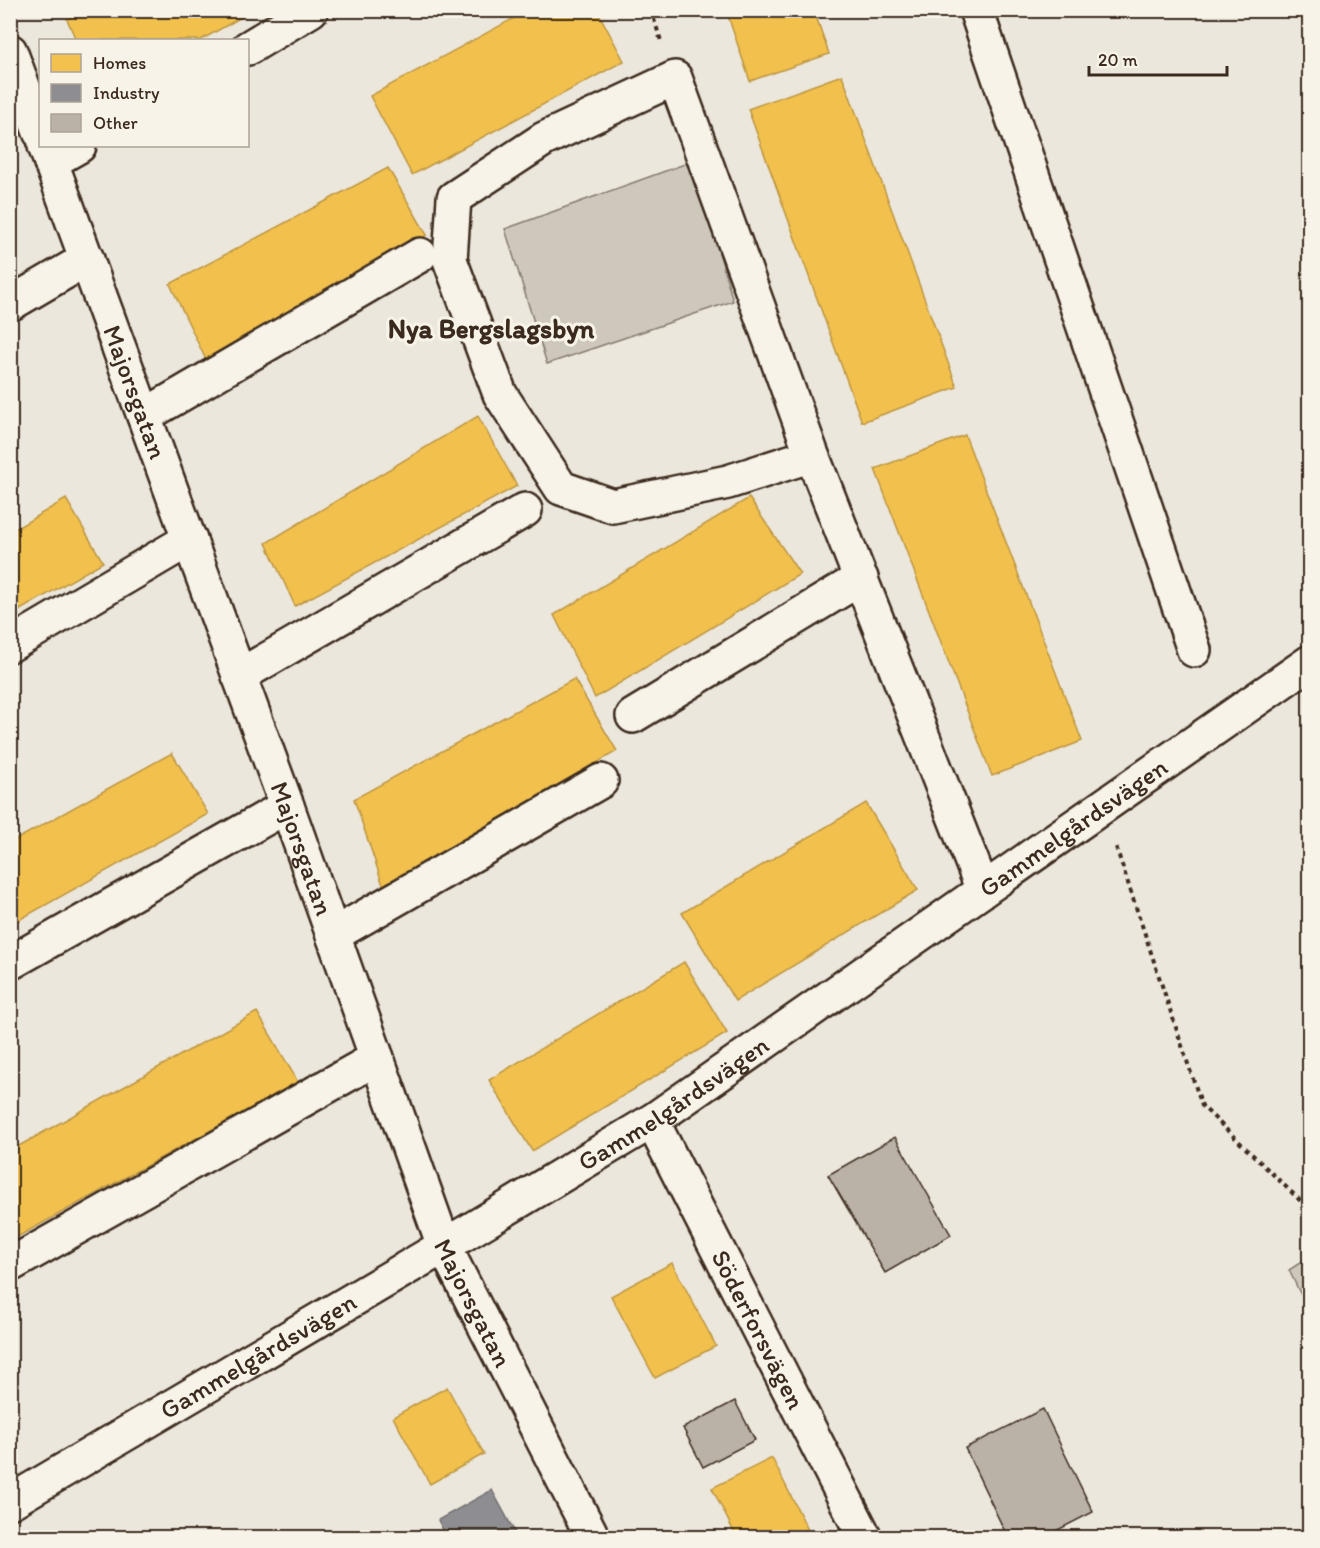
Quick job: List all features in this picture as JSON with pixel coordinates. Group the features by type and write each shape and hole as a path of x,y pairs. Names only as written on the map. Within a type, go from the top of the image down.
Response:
{"street":[{"path":"249,47 311,10"},
{"path":"976,10 1194,650"},
{"name":"Majorsgatan","path":"10,51 39,128"},
{"path":"812,455 728,482 613,507 561,488 500,394 450,260 454,198 544,140 675,78 812,455 983,890"},
{"name":"Majorsgatan","path":"46,147 287,806 444,1246 592,1538"},
{"path":"144,416 420,255"},
{"path":"10,304 87,259"},
{"path":"239,676 525,510"},
{"path":"10,645 190,539"},
{"path":"633,716 861,578"},
{"name":"Gammelgårdsvägen","path":"10,1502 652,1121 1310,662"},
{"path":"333,935 601,781"},
{"path":"10,963 287,806"},
{"path":"10,1265 377,1058"},
{"name":"Söderforsvägen","path":"652,1121 865,1538"}],"path":[{"path":"1103,806 1202,1106 1310,1210"}],"shaded area":[{"path":"693,161 733,301 547,364 505,229"},
{"path":"1309,1257 1309,1312 1289,1270"}],"building: Homes":[{"path":"82,10 254,10 203,39 76,39 67,19"},
{"path":"529,10 597,10 624,61 412,175 370,96"},
{"path":"726,10 814,10 829,54 750,81"},
{"path":"842,75 957,387 862,422 748,109"},
{"path":"388,168 427,235 207,362 170,284"},
{"path":"478,416 517,486 295,606 266,543"},
{"path":"965,435 1082,741 992,776 875,469"},
{"path":"749,498 800,574 595,698 554,615"},
{"path":"66,499 103,562 10,616 10,532"},
{"path":"574,679 617,751 384,888 354,799"},
{"path":"172,753 208,814 10,925 10,843"},
{"path":"866,803 918,890 735,1001 682,913"},
{"path":"684,962 727,1033 532,1151 489,1080"},
{"path":"257,1012 298,1082 10,1241 10,1151"},
{"path":"672,1263 716,1346 655,1378 611,1296"},
{"path":"447,1387 484,1454 430,1484 393,1417"},
{"path":"772,1458 812,1538 737,1538 712,1488"}],"building: Industry":[{"path":"492,1490 518,1538 447,1538 438,1520"}],"building: Other":[{"path":"895,1137 951,1235 885,1273 828,1175"},
{"path":"735,1401 755,1440 703,1467 683,1428"},
{"path":"1043,1409 1093,1512 1042,1538 1008,1538 965,1448"}],"district":[{"name":"Nya Bergslagsbyn","path":"491,329"}]}
